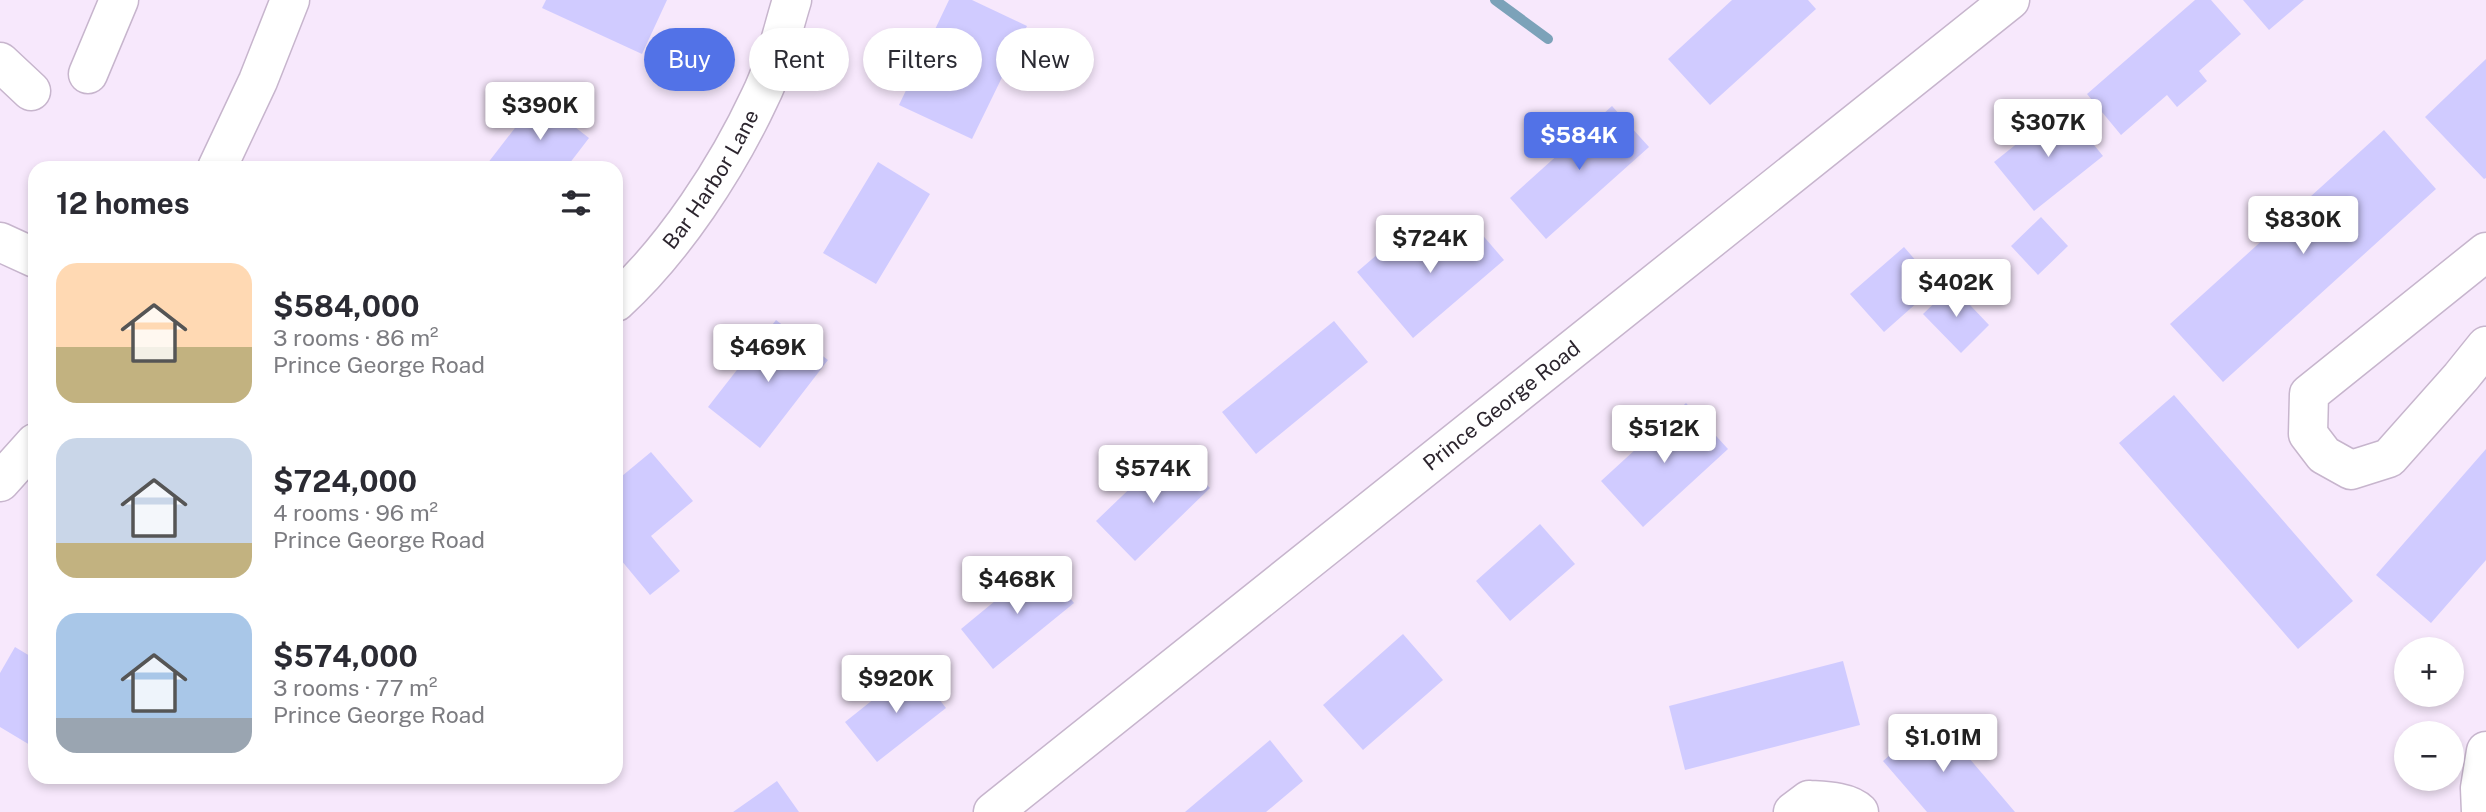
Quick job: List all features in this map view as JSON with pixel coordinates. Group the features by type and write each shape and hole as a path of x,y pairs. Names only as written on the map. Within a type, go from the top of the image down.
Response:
{"street":[{"path":"88,74 119,0"},
{"path":"220,161 258,81 290,0"},
{"name":"Bar Harbor Lane","path":"623,294 672,240 722,170 762,94 792,0"},
{"name":"Prince George Road","path":"993,812 2010,0"},
{"path":"0,62 31,90"},
{"path":"0,242 28,255"},
{"path":"2486,252 2309,394 2308,434 2324,455 2351,470 2389,457 2486,346"},
{"path":"0,482 28,451"},
{"path":"2481,812 2480,788 2486,751"},
{"path":"1793,812 1809,800 1857,808 1859,812"}],"building":[{"path":"546,0 667,0 654,28 644,28 642,54 542,8"},
{"path":"949,0 972,0 1027,26 996,28 996,90 972,139 899,105 906,91 982,91 982,28 936,28"},
{"path":"1732,0 1808,0 1816,9 1710,105 1668,59"},
{"path":"2195,0 2211,0 2241,34 2199,71 2207,81 2177,107 2167,95 2121,135 2087,94"},
{"path":"2243,0 2304,0 2269,30"},
{"path":"2486,59 2486,178 2484,179 2425,117"},
{"path":"538,98 589,138 571,161 489,161"},
{"path":"1612,106 1649,147 1546,239 1510,198"},
{"path":"2063,107 2103,156 2034,211 1994,162"},
{"path":"2384,130 2436,189 2223,382 2170,324"},
{"path":"878,162 930,194 876,284 823,253"},
{"path":"1467,217 1504,260 1413,338 1357,272 1401,234 1421,257"},
{"path":"2041,217 2068,246 2038,275 2011,246"},
{"path":"1904,247 1937,285 1884,332 1850,294"},
{"path":"1952,286 1989,325 1961,353 1923,314"},
{"path":"776,320 828,360 760,448 708,407"},
{"path":"1334,321 1368,362 1256,454 1222,412"},
{"path":"2174,395 2353,601 2298,649 2119,443"},
{"path":"1686,403 1728,449 1643,527 1601,481"},
{"path":"1171,449 1210,488 1135,561 1096,521"},
{"path":"2486,449 2486,560 2431,623 2376,575"},
{"path":"651,452 693,501 651,536 680,571 650,595 623,562 623,475"},
{"path":"1540,524 1575,564 1510,621 1476,581"},
{"path":"1041,563 1074,603 993,669 961,629"},
{"path":"1403,634 1443,680 1363,750 1323,705"},
{"path":"15,647 28,655 28,744 0,727 0,673"},
{"path":"1843,661 1860,725 1685,770 1669,706"},
{"path":"914,667 946,708 877,762 845,722"},
{"path":"1934,717 2015,812 1927,812 1883,761"},
{"path":"1270,740 1303,781 1266,812 1185,812"},
{"path":"777,781 799,812 733,812"}],"waterway":[{"path":"1495,0 1548,39"}]}
